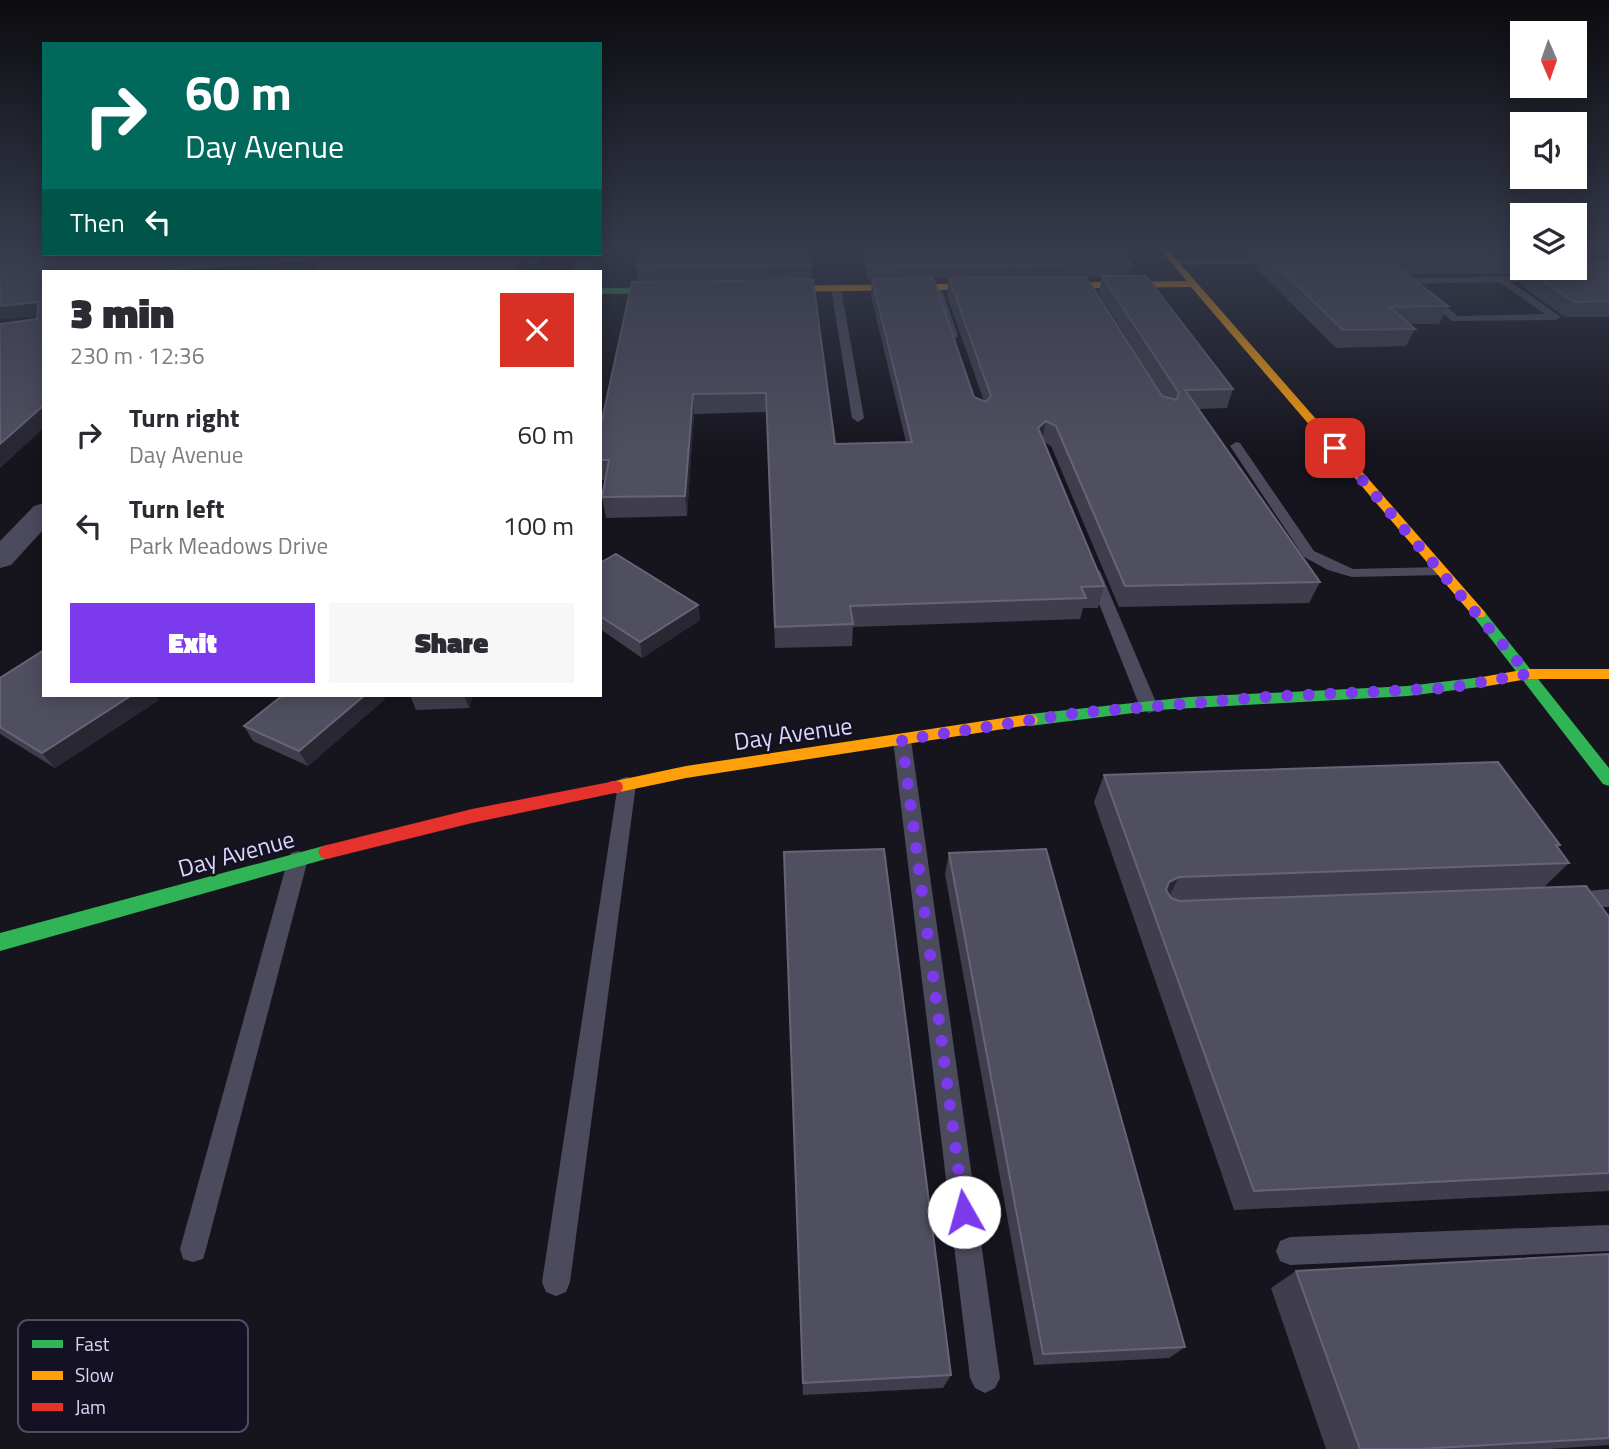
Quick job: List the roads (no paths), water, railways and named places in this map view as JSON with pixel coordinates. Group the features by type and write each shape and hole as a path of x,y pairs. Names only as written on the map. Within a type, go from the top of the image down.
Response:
{"street":[{"path":"1223,319 1442,571 1528,674 1609,780"},
{"path":"0,559 42,514"},
{"name":"Day Avenue","path":"0,942 298,859 472,817 686,772 1077,713 1264,697 1449,688 1528,674 1609,674"}],"lane":[{"path":"841,319 858,418"},
{"path":"947,319 958,351"},
{"path":"1456,319 1475,319"},
{"path":"1236,446 1309,554 1333,567 1352,573 1442,571"},
{"path":"1088,559 1149,707"},
{"path":"902,740 985,1378"},
{"path":"556,1282 627,784"},
{"path":"194,1249 298,859"},
{"path":"1554,900 1609,898"},
{"path":"1290,1251 1609,1238"}]}
